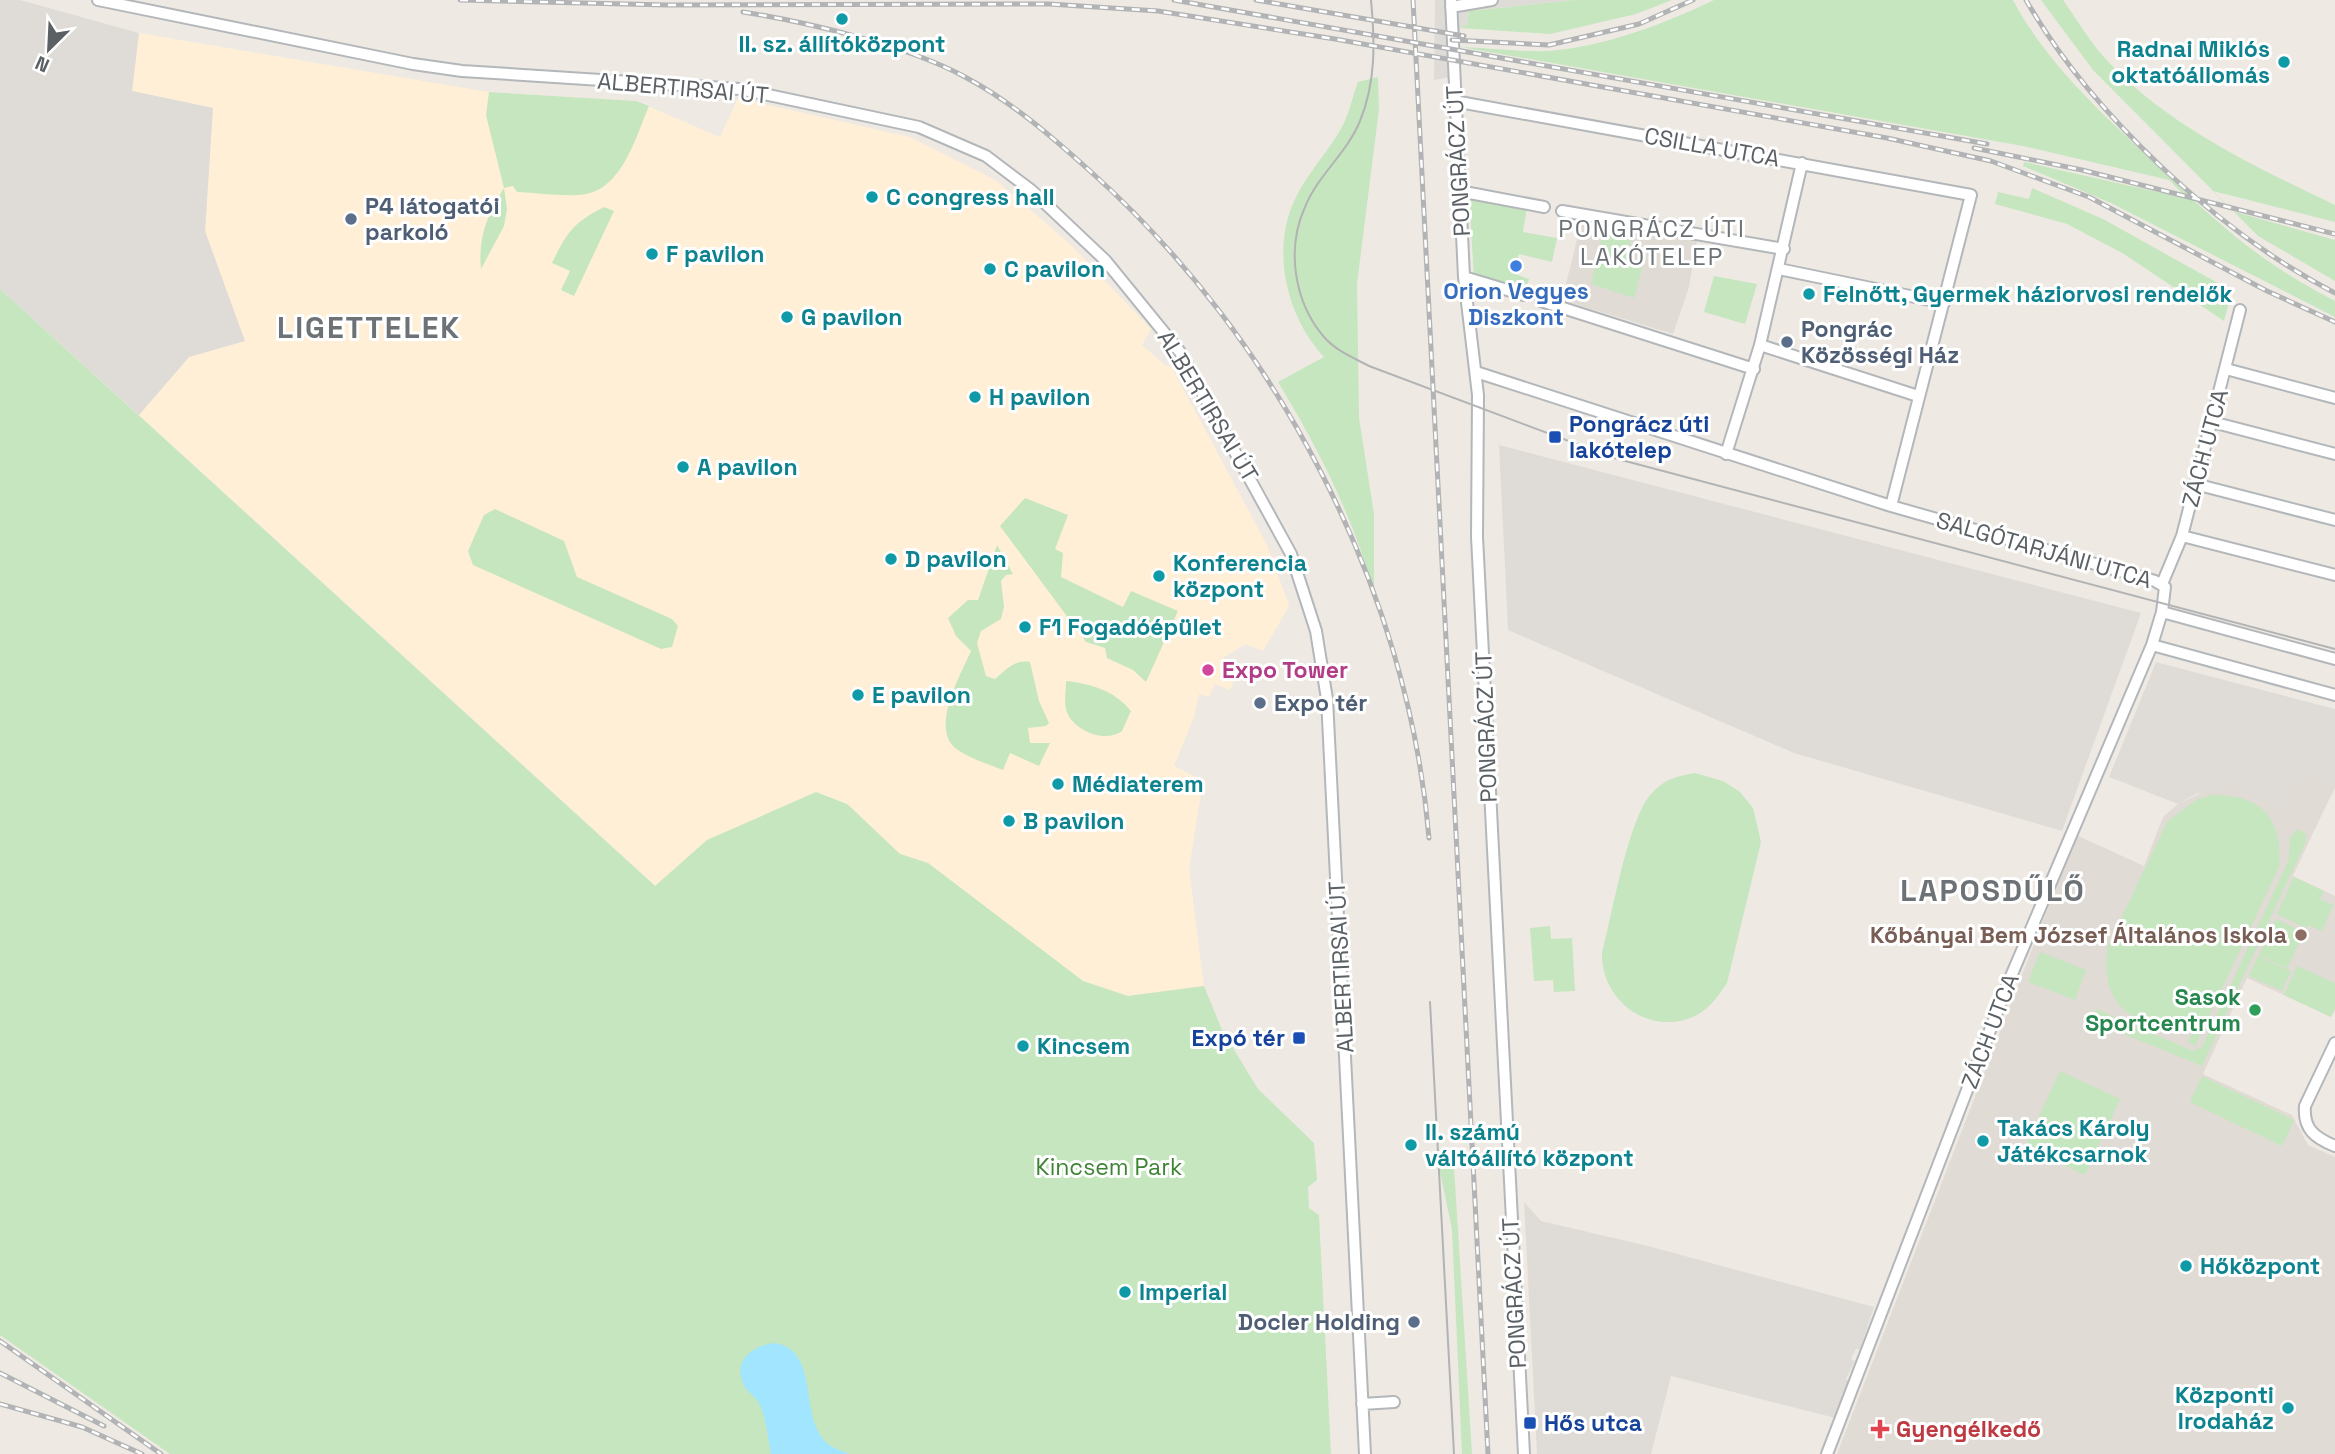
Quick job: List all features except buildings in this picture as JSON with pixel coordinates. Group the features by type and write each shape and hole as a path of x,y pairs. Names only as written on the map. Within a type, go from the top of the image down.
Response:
{"street":[{"name":"ALBERTIRSAI ÚT","path":"98,0 413,64 490,75 740,89 919,127 958,142 1008,172 1105,260 1180,352 1281,533 1316,631 1327,699 1365,1454"},
{"path":"1451,4 1492,0"},
{"name":"PONGRÁCZ ÚT","path":"1451,4 1464,276 1476,372 1477,537 1524,1454"},
{"name":"CSILLA UTCA","path":"1454,101 1970,195 1944,303"},
{"path":"1726,454 1754,369 1802,163"},
{"path":"1459,191 1544,207"},
{"path":"1562,211 1784,249"},
{"path":"1779,270 1944,303 1891,506"},
{"path":"1464,276 1524,295"},
{"path":"1542,301 1754,369"},
{"name":"ZÁCH UTCA","path":"2162,584 2182,536 2239,310"},
{"path":"1760,345 1918,396"},
{"path":"2225,369 2335,397"},
{"name":"SALGÓTARJÁNI UTCA","path":"1476,372 1891,506 2052,549 2162,584 2167,594 2162,612 2335,659"},
{"path":"2212,422 2335,454"},
{"path":"2195,484 2335,520"},
{"path":"2182,536 2335,575"},
{"name":"ZÁCH UTCA","path":"1827,1454 2009,981 2151,645 2162,612"},
{"path":"2151,645 2335,695"},
{"path":"2335,1043 2305,1106 2304,1117 2314,1134 2335,1146"},
{"path":"1362,1404 1394,1402"}],"shaded area":[{"path":"0,0 20,0 139,33 132,91 213,108 205,231 245,341 189,357 139,415 0,289"},
{"path":"1435,0 1576,0 1469,11 1467,25 1460,29 1461,75 1434,80"},
{"path":"139,33 489,92 636,101 720,137 738,98 910,137 997,181 1071,245 1151,329 1142,345 1165,365 1171,366 1268,547 1289,606 1263,651 1246,644 1224,657 1221,666 1237,673 1230,690 1215,684 1209,697 1199,694 1194,717 1174,766 1203,780 1189,869 1204,986 1128,996 1083,981 928,863 900,854 848,804 707,840 656,886 139,415 189,357 244,341 205,231 213,108 132,91"},
{"path":"1582,219 1697,239 1689,287 1673,334 1562,300"},
{"path":"1499,445 2141,613 2062,831 1794,753 1508,630"},
{"path":"2156,662 2335,709 2335,788 2316,826 2198,793 2178,804 2109,777"},
{"path":"2301,774 2334,788 2293,876 2335,896 2335,1009 2331,1017 2247,978 2203,1074 2292,1115 2308,1145 2335,1157 2335,1454 1837,1454 2076,835 2144,866 2163,817 2178,804 2212,788 2239,788 2284,810"},
{"path":"1524,1202 1541,1221 1648,1246 1874,1307 1860,1349 1856,1349 1851,1359 1855,1361 1846,1379 1849,1381 1835,1418 1671,1376 1651,1454 1537,1454"}],"green space":[{"path":"1576,0 1672,0 1636,14 1550,34 1460,28 1467,25 1469,11"},
{"path":"1714,0 2013,0 2040,43 2108,119 2234,235 2280,269 2335,301 2335,317 2111,203 2023,166 2024,162 2188,199 2169,180 2023,146 1461,47 1548,51 1591,45 1654,26"},
{"path":"2041,0 2063,0 2103,56 2127,81 2154,103 2242,159 2335,205 2335,222 2213,191 2093,70"},
{"path":"1378,77 1379,109 1357,284 1359,418 1374,514 1374,593 1366,565 1334,484 1278,382 1324,357 1301,324 1287,286 1284,245 1292,206 1303,184 1344,123 1358,82"},
{"path":"489,92 636,101 649,106 632,148 616,175 605,185 593,192 578,195 517,192 513,186 504,188 486,115"},
{"path":"504,188 507,209 504,226 481,269 480,257 485,227"},
{"path":"2032,188 2103,219 2232,291 2224,321 2124,254 2067,224 1995,204 1998,192 2029,199"},
{"path":"1469,195 1527,207 1523,232 1557,238 1552,262 1519,254 1513,273 1529,279 1524,294 1474,278"},
{"path":"604,207 614,211 574,296 561,290 570,271 552,263 572,229"},
{"path":"2234,211 2335,240 2335,281 2258,236"},
{"path":"1603,231 1631,238 1620,286 1626,264 1642,268 1634,298 1591,284"},
{"path":"1714,276 1757,284 1745,324 1704,312"},
{"name":"Kincsem Park","path":"0,289 655,886 707,840 816,792 847,804 900,854 928,863 1083,981 1128,996 1204,986 1222,1030 1258,1089 1314,1143 1317,1180 1308,1187 1309,1208 1319,1215 1331,1454 170,1454 0,1335"},
{"path":"1025,498 1068,515 1055,549 1063,553 1061,577 1123,607 1131,591 1178,611 1146,682 1133,670 1107,658 1105,648 1086,642 1000,526"},
{"path":"495,509 564,541 577,577 672,619 678,626 672,647 661,649 473,565 468,551 484,515"},
{"path":"997,545 1013,574 1006,575 1001,581 1004,607 1001,619 981,631 977,643 986,676 995,679 1015,664 1030,662 1039,701 1049,723 1046,726 1028,728 1030,743 1050,743 1039,766 1010,753 1003,770 958,750 950,741 946,730 950,702 971,651 956,636 948,618 968,600 978,600"},
{"path":"1066,681 1102,689 1124,704 1131,711 1122,731 1115,735 1098,735 1081,729 1074,723 1066,709"},
{"path":"1695,773 1723,781 1740,792 1753,808 1761,842 1727,983 1702,1012 1680,1021 1663,1022 1632,1011 1619,1000 1604,971 1602,953 1628,845 1643,806 1662,784"},
{"path":"2212,795 2244,799 2265,812 2277,835 2279,867 2195,1046 2188,1042 2198,1019 2177,1024 2158,1024 2142,1020 2128,1012 2117,1001 2109,986 2106,968 2108,946 2167,822 2196,800"},
{"path":"2298,829 2306,834 2306,841 2202,1066 2092,1021 2096,1009 2193,1051 2202,1047 2289,859 2290,837"},
{"path":"2294,877 2324,891 2320,899 2333,905 2322,931 2308,925 2306,928 2277,914"},
{"path":"2276,919 2304,932 2287,968 2259,955"},
{"path":"1550,926 1551,939 1572,938 1575,991 1554,992 1553,980 1534,981 1530,928"},
{"path":"2040,952 2086,970 2075,1000 2028,982"},
{"path":"2258,956 2291,971 2282,991 2249,976"},
{"path":"2297,966 2335,983 2335,1009 2331,1017 2284,995"},
{"path":"2060,1071 2120,1099 2085,1175 2025,1147"},
{"path":"2202,1076 2294,1120 2282,1146 2190,1102"},
{"path":"1439,1167 1454,1167 1472,1454 1462,1454 1452,1229"}],"water":[{"path":"775,1343 789,1348 798,1358 804,1370 817,1429 825,1441 849,1454 771,1454 760,1405 744,1386 741,1367 743,1360 753,1350"}],"tram line":[{"path":"1371,0 1373,62 1365,106 1354,133 1311,195 1299,223 1296,240 1296,275 1306,308 1324,337 1340,350 1369,366 1614,458 2335,649"},
{"path":"1430,1002 1454,1454"}],"railway":[{"path":"460,0 667,5 1049,4 1158,11 1335,39 1887,138 1991,161 2089,197 2267,291 2335,322"},
{"path":"1174,0 1987,144"},
{"path":"1256,0 1464,36"},
{"path":"1413,0 1488,1454"},
{"path":"1452,40 1549,45 1639,24 1693,0"},
{"path":"2026,0 2053,43 2085,85 2161,167 2247,238 2291,268 2335,293"},
{"path":"743,12 797,22 887,45 942,66 999,97 1090,171 1157,237 1218,310 1273,389 1321,473 1362,561 1393,652 1416,744 1429,838"},
{"path":"1974,148 2082,170 2335,234"},
{"path":"0,1341 161,1454"},
{"path":"0,1373 104,1426"},
{"path":"0,1404 82,1427 142,1454"}],"place":[{"name":"II. sz. állítóközpont","path":"842,19"},
{"name":"Radnai Miklós oktatóállomás","path":"2284,62"},
{"name":"C congress hall","path":"872,197"},
{"name":"P4 látogatói parkoló","path":"351,219"},
{"name":"F pavilon","path":"652,254"},
{"name":"Orion Vegyes Diszkont","path":"1516,266"},
{"name":"C pavilon","path":"990,269"},
{"name":"Felnőtt, Gyermek háziorvosi rendelők","path":"1809,294"},
{"name":"G pavilon","path":"787,317"},
{"name":"Pongrác Közösségi Ház","path":"1787,342"},
{"name":"H pavilon","path":"975,397"},
{"name":"Pongrácz úti lakótelep","path":"1555,437"},
{"name":"A pavilon","path":"683,467"},
{"name":"D pavilon","path":"891,559"},
{"name":"Konferencia központ","path":"1159,576"},
{"name":"F1 Fogadóépület","path":"1025,627"},
{"name":"Expo Tower","path":"1208,670"},
{"name":"E pavilon","path":"858,695"},
{"name":"Expo tér","path":"1260,703"},
{"name":"Médiaterem","path":"1058,784"},
{"name":"B pavilon","path":"1009,821"},
{"name":"Kőbányai Bem József Általános Iskola","path":"2301,935"},
{"name":"Sasok Sportcentrum","path":"2255,1010"},
{"name":"Expó tér","path":"1299,1038"},
{"name":"Kincsem","path":"1023,1046"},
{"name":"Takács Károly Játékcsarnok","path":"1983,1141"},
{"name":"II. számú váltóállító központ","path":"1411,1145"},
{"name":"Hőközpont","path":"2186,1266"},
{"name":"Imperial","path":"1125,1292"},
{"name":"Docler Holding","path":"1414,1322"},
{"name":"Központi Irodaház","path":"2288,1408"},
{"name":"Hős utca","path":"1530,1423"},
{"name":"Gyengélkedő","path":"1880,1429"}],"district":[{"name":"PONGRÁCZ ÚTI LAKÓTELEP","path":"1652,242"},
{"name":"LIGETTELEK","path":"369,327"},
{"name":"LAPOSDŰLŐ","path":"1993,890"}]}
